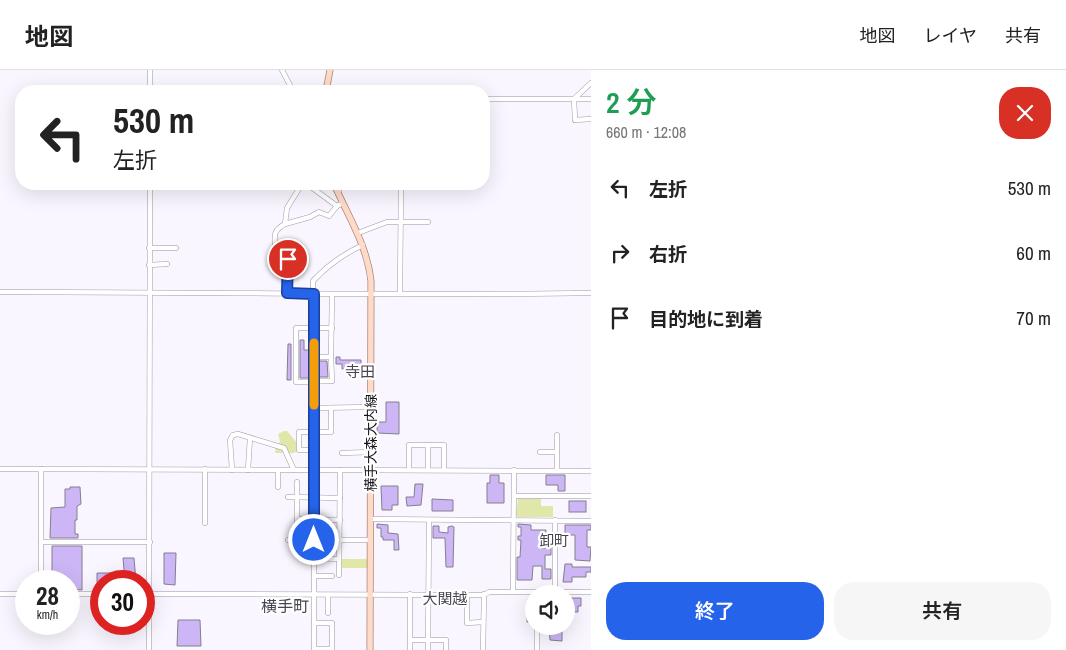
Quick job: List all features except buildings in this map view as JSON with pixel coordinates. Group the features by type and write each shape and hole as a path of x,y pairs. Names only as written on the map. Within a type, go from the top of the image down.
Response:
{"main road":[{"path":"327,85 330,70"},
{"name":"横手大森大内線","path":"338,192 358,233 369,263 371,294 370,650"}],"street":[{"path":"150,70 150,85"},
{"path":"282,70 290,85"},
{"path":"591,83 574,99 575,120 591,119"},
{"path":"490,99 591,99"},
{"path":"150,190 150,570"},
{"path":"285,224 287,208 298,190"},
{"path":"315,190 337,206"},
{"path":"400,293 401,190"},
{"path":"287,293 288,259 275,246 274,232 285,224 310,217 319,212 329,216 343,202"},
{"path":"358,233 380,223 428,222"},
{"path":"314,623 332,623 332,649 314,649 313,281 319,274 344,255 363,245"},
{"path":"149,248 176,248"},
{"path":"149,264 167,264"},
{"path":"0,292 591,293"},
{"path":"332,294 332,328 332,382 296,382 296,328 332,328"},
{"path":"314,357 332,357"},
{"path":"314,408 371,407"},
{"path":"313,450 299,450 299,432 331,432 331,408"},
{"path":"232,470 231,437 238,434 284,448 294,470"},
{"path":"557,436 557,470"},
{"path":"248,470 250,438"},
{"path":"410,470 409,445 444,445 444,470"},
{"path":"428,445 428,470"},
{"path":"342,453 371,452"},
{"path":"540,452 557,452"},
{"path":"204,469 205,523"},
{"path":"0,470 591,471"},
{"path":"41,570 42,470"},
{"path":"278,470 278,487"},
{"path":"339,575 340,470"},
{"path":"513,592 514,470"},
{"path":"297,482 297,540"},
{"path":"514,496 591,496"},
{"path":"288,498 340,498"},
{"path":"297,519 340,520"},
{"path":"370,519 591,521"},
{"path":"428,650 429,520"},
{"path":"555,520 555,585"},
{"path":"288,540 370,540"},
{"path":"41,542 150,542"},
{"path":"314,558 339,559"},
{"path":"314,576 332,576"},
{"path":"155,594 467,595 525,592"},
{"path":"575,592 591,592"},
{"path":"483,650 485,593"},
{"path":"0,594 15,594"},
{"path":"328,594 328,613"},
{"path":"410,594 410,650"},
{"path":"467,595 467,623 483,622"},
{"path":"149,635 149,650"},
{"path":"537,635 537,650"},
{"path":"410,640 446,640 446,650"}],"green space":[{"path":"287,431 298,444 297,451 294,453 275,453 276,445 280,442 278,434"},
{"path":"518,498 541,498 541,506 553,506 553,517 518,517 516,515"},
{"path":"342,559 367,559 367,568 341,568"}],"slow traffic":[{"path":"314,343 314,405"}],"district":[{"name":"寺田","path":"360,372"},
{"name":"卸町","path":"554,541"},
{"name":"大関越","path":"445,599"},
{"name":"横手町","path":"285,606"}],"route":[{"path":"288,259 287,293 314,294 314,540"}]}
